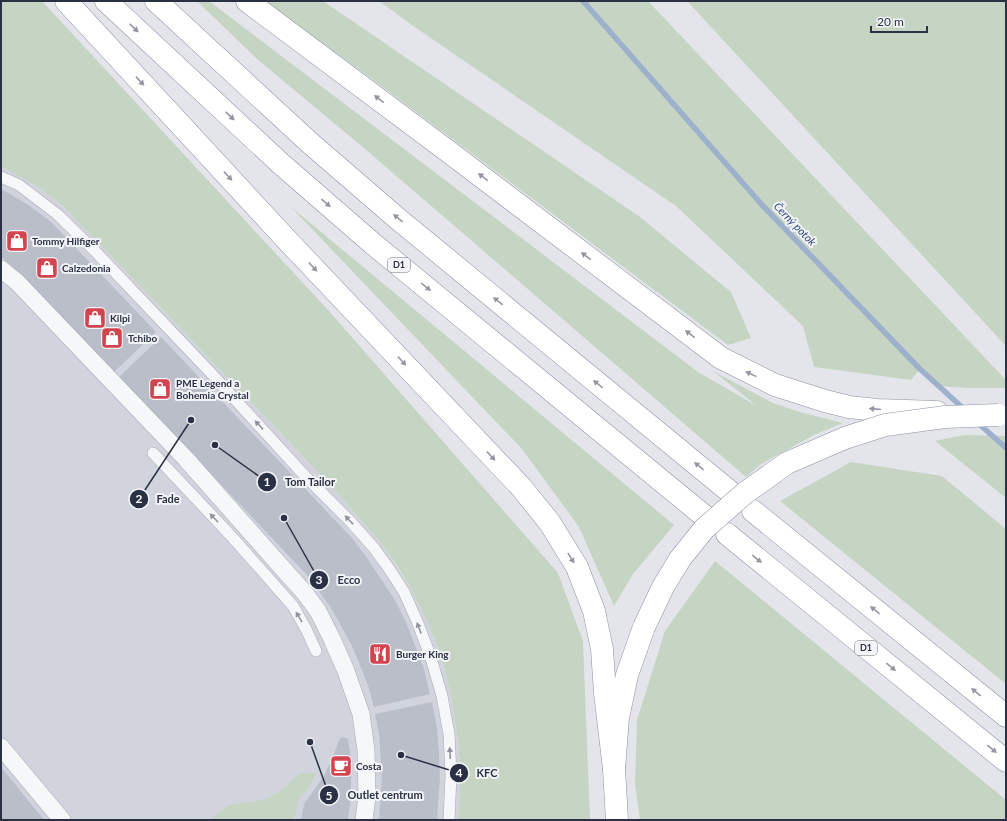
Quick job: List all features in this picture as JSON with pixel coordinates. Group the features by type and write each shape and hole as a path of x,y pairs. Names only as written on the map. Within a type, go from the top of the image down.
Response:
{"highway":[{"path":"66,1 286,239 521,487 550,523 577,567 594,611 602,650 605,693 614,770 617,820"},
{"name":"D1","path":"106,1 280,163 372,243 703,515"},
{"path":"156,1 310,143 392,214 729,491"},
{"path":"247,1 721,358 775,385 849,407 877,410 1003,414"},
{"path":"614,770 619,711 627,675 644,627 663,587 680,559 704,529 745,493 787,463 845,438 885,425 945,417 1003,414"},
{"path":"753,511 1006,716"},
{"name":"D1","path":"727,534 1006,761"}],"street":[{"path":"1,269 17,282 186,459 285,571 318,611 346,672 361,714 366,750 367,797 364,820"},
{"path":"1,747 62,820"}],"lane":[{"path":"1,177 19,185 58,214 93,249 350,521 386,564 404,592 417,621 431,658 442,696 449,734 451,775 449,820"},
{"path":"153,453 233,538 293,606 316,651"}],"shaded area":[{"path":"1,167 20,175 37,185 63,206 334,489 386,549 411,589 426,618 441,656 451,694 459,749 460,791 458,820 1,820"}],"green space":[{"path":"1,1 42,1 329,311 558,573 583,641 590,820 458,820 460,791 459,749 451,694 441,656 426,618 411,589 386,549 334,489 63,206 34,184 1,167"},
{"path":"197,1 209,1 698,372 757,406 713,371 773,403 800,412 843,423 814,435 770,459 746,477 365,149 257,59"},
{"path":"264,1 323,1 640,217 731,292 751,338 728,345 372,79"},
{"path":"379,1 648,1 1006,380 1006,388 938,386 920,369 911,380 814,367 803,326 676,206"},
{"path":"687,1 1006,1 1006,346"},
{"path":"291,207 674,525 633,574 614,606 579,527 522,449"},
{"path":"964,435 1006,436 1006,498 935,441"},
{"path":"851,462 942,476 1006,529 1006,684 780,501"},
{"path":"715,561 1006,800 1006,820 640,820 635,784 637,720 665,631"},
{"path":"299,773 317,773 298,801 294,820 210,820 227,806 257,801 272,796 287,785"}],"building":[{"path":"1,189 27,204 50,221 156,332 114,372 25,279 1,257"},
{"path":"161,337 352,538 395,600 406,622 424,669 430,694 374,707 368,685 353,648 333,611 307,575 119,377"},
{"path":"432,702 437,728 439,753 440,778 437,820 379,820 382,776 379,734 375,714"},
{"path":"343,737 348,739 351,760 351,797 348,820 301,820 304,804 324,776 340,738"},
{"path":"1,767 44,820 1,820"}],"waterway":[{"name":"Černý potok","path":"583,1 763,206 920,369 965,410"},
{"name":"Černý potok","path":"978,423 1006,448"}],"place":[{"name":"Tommy Hilfiger","path":"17,241"},
{"name":"Calzedonia","path":"47,268"},
{"name":"Kilpi","path":"95,318"},
{"name":"Tchibo","path":"112,338"},
{"name":"PME Legend a Bohemia Crystal","path":"160,389"},
{"name":"Fade","path":"191,420"},
{"name":"Tom Tailor","path":"215,445"},
{"name":"Ecco","path":"284,518"},
{"name":"Burger King","path":"380,654"},
{"name":"Outlet centrum","path":"310,742"},
{"name":"KFC","path":"401,755"},
{"name":"Costa","path":"341,766"}]}
